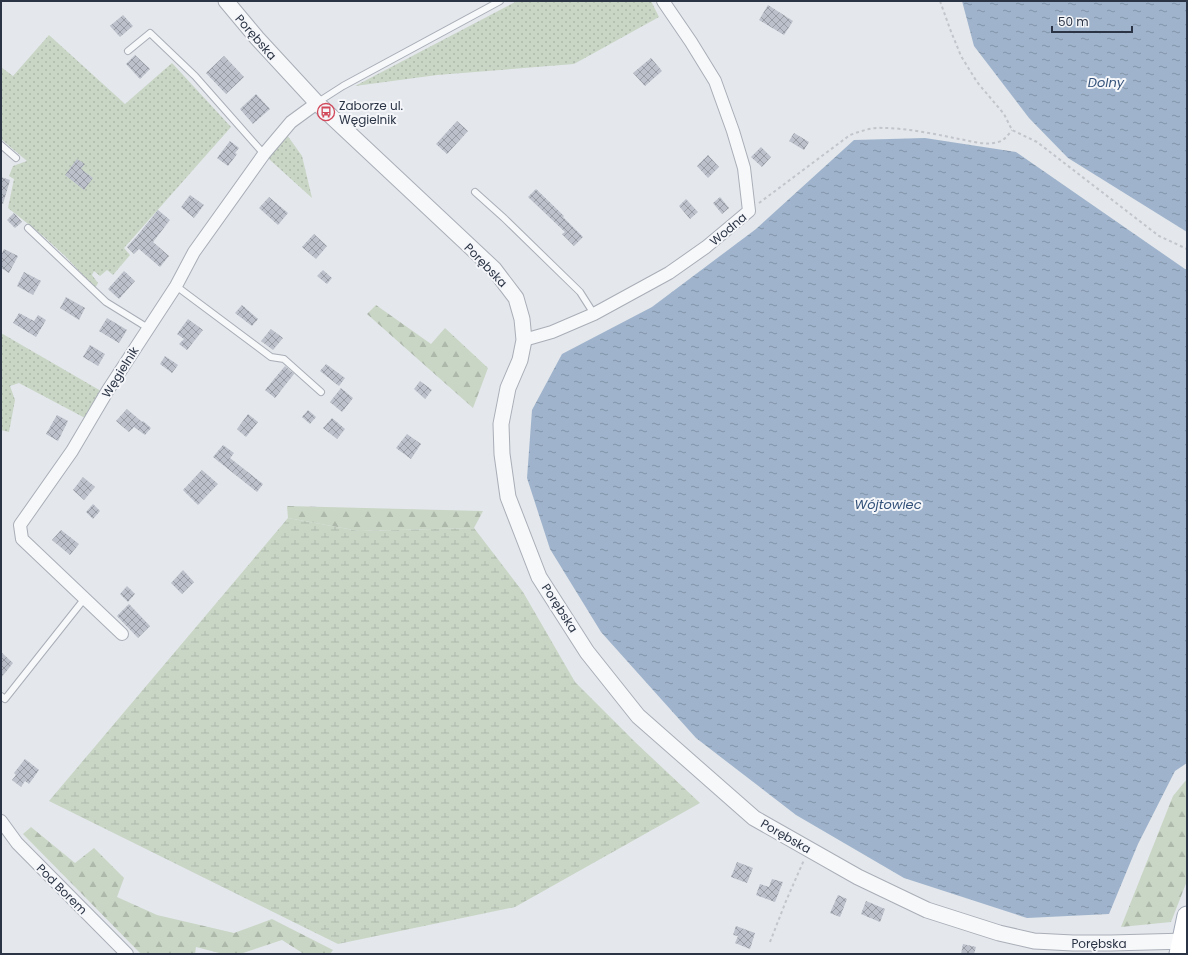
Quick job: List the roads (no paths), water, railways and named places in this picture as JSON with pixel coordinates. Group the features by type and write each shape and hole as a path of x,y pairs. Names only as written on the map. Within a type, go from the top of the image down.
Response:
{"main road":[{"path":"1183,945 1187,916"}],"street":[{"name":"Porębska","path":"226,1 256,38 317,103 494,269 516,298 522,319 524,340 520,360 508,388 501,424 502,454 508,497 540,577 587,652 638,716 754,818 858,877 927,910 999,933 1034,941 1183,945"},
{"name":"Wodna","path":"524,340 552,332 594,314 669,274 706,247 749,211 744,168 733,131 715,81 663,1"},
{"name":"Węgielnik","path":"122,634 22,539 20,525 72,451 108,390 176,286 194,252 264,154 291,122 317,103"},
{"name":"Pod Borem","path":"1,822 17,842 127,954"}],"lane":[{"path":"317,103 343,86 500,1"},
{"path":"128,51 150,33 194,76 264,154"},
{"path":"1,145 16,158"},
{"path":"475,192 580,292 594,314"},
{"path":"28,228 106,302 148,328"},
{"path":"176,286 271,357 284,359 321,392"},
{"path":"1,696 5,699 85,598"}],"water":[{"name":"Dolny","path":"962,1 1187,1 1187,232 1068,158 1029,118 974,46"},
{"name":"Wójtowiec","path":"925,138 1016,152 1187,269 1187,763 1175,771 1138,844 1109,914 1027,918 904,878 796,815 696,738 601,632 550,549 527,478 532,410 562,354 652,307 756,229 854,140"}],"place":[{"name":"Zaborze ul. Węgielnik","path":"326,112"}]}
